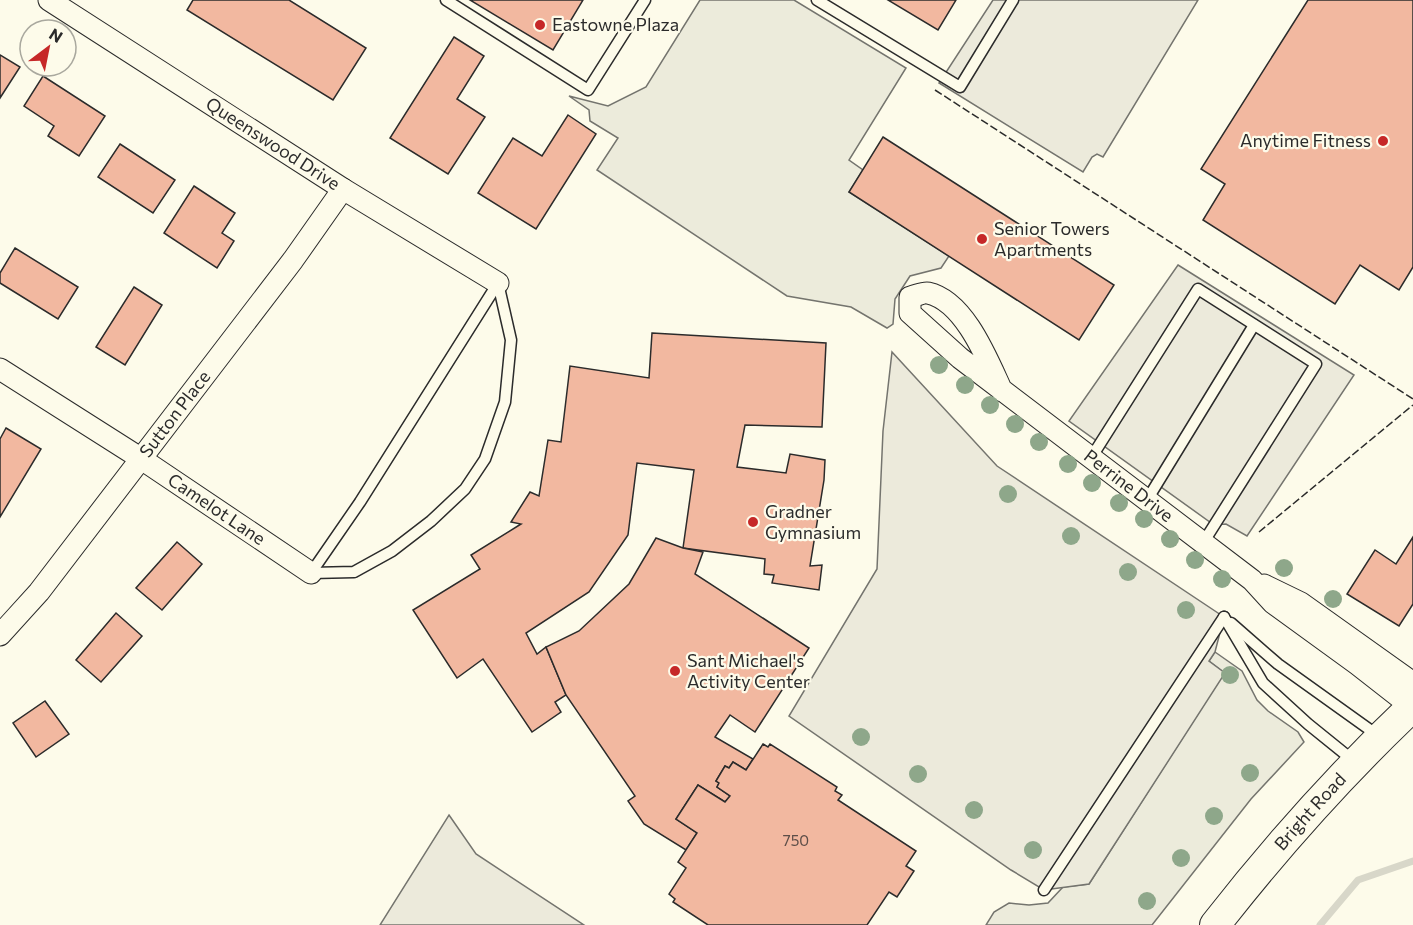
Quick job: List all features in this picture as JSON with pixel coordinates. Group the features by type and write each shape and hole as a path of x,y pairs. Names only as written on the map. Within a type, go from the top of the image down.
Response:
{"main road":[{"name":"Bright Road","path":"1215,925 1262,866 1413,699"}],"street":[{"name":"Queenswood Drive","path":"49,0 343,189 498,284"},
{"name":"Sutton Place","path":"0,635 39,592 293,260 343,189"},
{"name":"Perrine Drive","path":"1002,391 979,342 951,304 927,293 910,297 910,313 960,358 1002,391 1252,580 1273,603 1358,664 1413,699"},
{"name":"Camelot Lane","path":"0,369 140,458 311,573"}],"lane":[{"path":"446,0 588,90 645,0"},
{"path":"817,0 960,87 1013,0"},
{"path":"311,573 354,572 392,551 431,521 465,489 484,459 505,402 511,340 498,284"},
{"path":"311,573 360,502 498,284"},
{"path":"1091,458 1198,289 1316,364 1203,543"},
{"path":"1147,500 1254,325"},
{"path":"1224,617 1278,664 1381,737"},
{"path":"1224,617 1263,683 1355,763"},
{"path":"1044,890 1224,617"}],"shaded area":[{"path":"700,0 794,0 906,68 849,160 863,170 849,192 949,256 941,268 910,276 895,299 893,324 887,328 851,307 787,296 597,170 618,138 590,121 589,110 569,96 608,106 646,87"},
{"path":"993,0 1198,0 1103,157 1097,154 1092,157 1083,172 939,83"},
{"path":"1178,265 1354,375 1247,536 1226,524 1214,525 1069,421"},
{"path":"892,352 997,466 1224,617 1215,652 1209,661 1225,673 1089,884 1044,890 1011,870 789,716 877,569 883,431"},
{"path":"1215,652 1242,671 1257,700 1268,711 1298,732 1304,742 1251,799 1152,925 986,925 994,912 1009,903 1029,905 1048,903 1063,887 1089,884 1224,673 1209,661"},
{"path":"449,815 476,854 584,925 380,925"}],"building":[{"path":"193,0 289,0 366,48 333,100 187,10"},
{"name":"Eastowne Plaza","path":"470,0 583,0 553,50"},
{"path":"888,0 956,0 938,30"},
{"path":"1308,0 1413,0 1413,267 1399,290 1360,265 1335,304 1203,220 1225,184 1201,169"},
{"path":"454,37 484,56 457,99 485,117 448,174 390,138"},
{"path":"0,55 18,66 18,70 0,98"},
{"path":"42,78 46,78 105,116 79,156 48,136 54,126 24,106"},
{"path":"568,115 596,134 536,229 478,193 513,138 542,156"},
{"name":"Senior Towers Apartments","path":"883,137 1114,285 1079,340 849,192"},
{"path":"120,144 175,180 153,213 98,177"},
{"path":"194,186 235,213 222,233 234,241 217,268 164,233"},
{"path":"15,248 78,287 58,319 0,283 0,273"},
{"path":"134,287 162,305 125,365 96,347"},
{"path":"652,333 826,343 822,427 745,425 737,467 786,473 790,454 825,460 824,480 810,566 822,565 819,590 772,583 774,575 764,574 765,559 683,548 694,470 637,463 628,535 589,592 526,633 537,654 546,647 566,695 555,702 561,712 532,732 483,659 457,678 413,610 480,569 471,555 521,524 511,522 530,492 539,496 548,440 561,442 570,366 649,378"},
{"path":"6,428 41,449 0,517 0,439"},
{"path":"1413,537 1413,604 1399,626 1347,594 1375,550 1396,564"},
{"name":"Sant Michael's Activity Center","path":"656,538 683,548 703,552 695,574 809,648 755,732 730,715 715,737 753,759 746,770 733,762 729,768 725,766 716,781 719,783 717,787 730,796 725,802 698,785 676,819 697,833 686,850 644,824 628,801 635,796 566,695 546,647 579,631 629,584"},
{"path":"177,542 202,564 162,610 136,588"},
{"path":"116,613 142,636 101,682 76,660"},
{"path":"45,701 69,734 36,757 13,723"},
{"path":"763,744 768,747 770,744 837,787 835,791 842,795 838,800 916,851 906,866 914,871 897,897 889,892 867,925 708,925 673,902 675,899 669,894 686,868 678,862 697,833 676,819 698,785 725,802 730,796 717,787 719,783 716,781 725,766 729,768 733,762 746,770"}],"waterway":[{"path":"1320,925 1358,880 1413,861"}],"fence":[{"path":"935,90 1413,399"},
{"path":"1259,532 1413,405"}],"place":[{"name":"Eastowne Plaza","path":"540,25"},
{"name":"Anytime Fitness","path":"1383,141"},
{"name":"Senior Towers Apartments","path":"982,239"},
{"name":"Gradner Gymnasium","path":"753,522"},
{"name":"Sant Michael's Activity Center","path":"675,671"}]}
